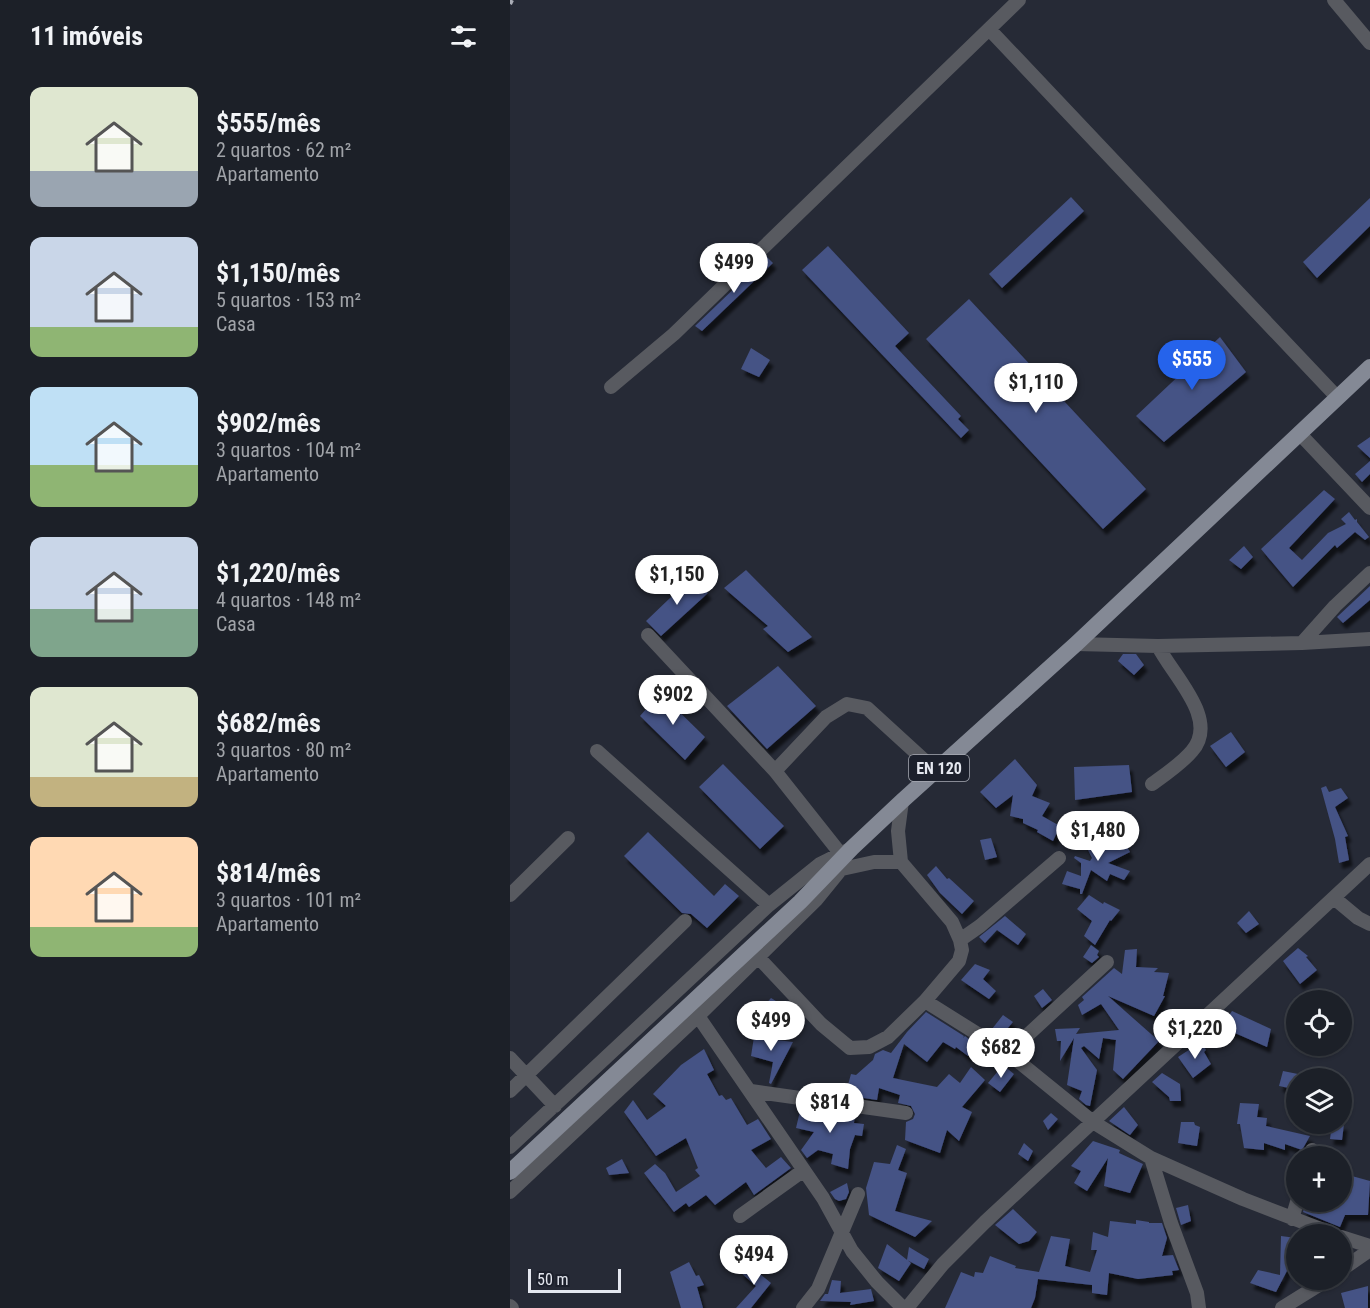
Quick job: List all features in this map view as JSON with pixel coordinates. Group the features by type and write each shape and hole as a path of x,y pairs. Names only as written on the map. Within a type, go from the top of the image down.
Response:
{"main road":[{"name":"EN 120","path":"510,1172 800,902 846,851 1076,644 1370,367"}],"street":[{"path":"611,387 674,334 1019,0"},
{"path":"1334,0 1370,43"},
{"path":"988,29 1337,397"},
{"path":"1299,433 1370,508"},
{"path":"1302,643 1335,606 1370,573"},
{"path":"648,635 846,851"},
{"path":"1076,644 1158,646 1370,639"},
{"path":"1152,784 1194,750 1200,738 1201,723 1196,709 1158,646"},
{"path":"775,771 826,717 847,704 867,708 936,771"},
{"path":"597,751 769,905"},
{"path":"758,957 821,1024 850,1048 869,1047 888,1037 925,1001 959,961 962,950 952,922 901,862 898,831 902,801"},
{"path":"510,895 568,838"},
{"path":"510,1147 769,905 811,870 846,851"},
{"path":"510,1192 698,1016 816,900 842,868 846,851"},
{"path":"960,940 980,926 1059,858"},
{"path":"842,868 874,862 901,862"},
{"path":"698,1016 823,1198 852,1251 878,1282 905,1308 943,1264 1370,864"},
{"path":"1334,897 1358,918 1370,924"},
{"path":"510,1091 685,921"},
{"path":"1008,1053 1107,962"},
{"path":"925,1001 1008,1053 1093,1122 1151,1158 1306,1224"},
{"path":"510,1058 555,1106"},
{"path":"751,1091 906,1113"},
{"path":"1151,1158 1171,1223 1197,1293 1199,1308"},
{"path":"740,1216 804,1170"},
{"path":"803,1308 818,1289 858,1194"},
{"path":"1292,1219 1294,1212"},
{"path":"1352,1241 1370,1248"},
{"path":"1352,1262 1370,1248"},
{"path":"1282,1308 1311,1290"}],"building":[{"path":"1071,197 1084,211 1002,288 989,274"},
{"path":"1370,198 1370,226 1317,278 1303,262"},
{"path":"828,246 909,333 895,346 961,416 958,419 969,430 961,438 802,270"},
{"path":"767,257 773,263 702,331 695,326"},
{"path":"969,299 1146,489 1103,529 926,339"},
{"path":"1220,337 1246,372 1164,442 1136,416"},
{"path":"751,348 770,360 759,377 741,369"},
{"path":"1370,437 1370,458 1357,446"},
{"path":"1370,461 1370,474 1362,482 1355,474"},
{"path":"1324,490 1335,499 1289,548 1302,560 1328,533 1346,524 1341,519 1349,512 1355,520 1357,519 1369,537 1365,540 1355,532 1337,548 1335,545 1293,587 1261,549"},
{"path":"1244,546 1253,557 1241,569 1229,560"},
{"path":"746,570 812,637 788,652 763,629 768,626 724,588"},
{"path":"693,576 708,593 661,636 646,621"},
{"path":"1370,586 1370,600 1343,623 1337,617"},
{"path":"1123,654 1136,654 1144,665 1134,675 1118,661"},
{"path":"778,666 816,706 767,749 727,706"},
{"path":"660,693 705,737 685,760 640,716"},
{"path":"1231,732 1245,752 1226,767 1210,746"},
{"path":"1015,759 1037,785 1032,796 1050,803 1042,816 1060,826 1053,841 1023,823 1023,819 1010,816 1013,795 996,808 980,792"},
{"path":"723,764 784,826 760,849 699,787"},
{"path":"1129,765 1132,792 1075,800 1074,767"},
{"path":"1326,786 1329,792 1341,788 1348,798 1335,807 1348,836 1345,837 1349,860 1339,863 1321,788"},
{"path":"1099,830 1111,849 1124,841 1130,852 1108,863 1130,871 1124,880 1110,874 1107,881 1091,870 1082,894 1080,894 1080,889 1062,884 1067,871 1081,876 1081,863 1074,858 1075,856 1090,861 1092,858 1083,840"},
{"path":"648,832 714,896 725,884 739,896 707,928 691,914 682,913 624,856"},
{"path":"991,838 997,857 985,860 980,840"},
{"path":"936,866 947,879 949,878 974,901 962,914 940,893 927,875"},
{"path":"1089,895 1103,904 1104,902 1120,910 1110,920 1095,945 1084,936 1092,921 1077,909"},
{"path":"1249,911 1259,924 1246,933 1237,923"},
{"path":"1005,916 1026,934 1018,945 997,930 985,943 979,937"},
{"path":"1091,945 1099,951 1097,955 1099,957 1092,963 1083,957"},
{"path":"1298,948 1308,956 1306,957 1317,970 1300,984 1283,961"},
{"path":"1137,949 1136,967 1158,968 1154,972 1169,973 1163,996 1165,996 1154,1016 1108,996 1159,1041 1123,1079 1113,1070 1116,1040 1103,1038 1099,1059 1084,1046 1081,1048 1097,1070 1090,1106 1086,1105 1079,1099 1082,1091 1067,1085 1074,1038 1060,1061 1061,1041 1057,1041 1055,1029 1080,1028 1076,1034 1119,1030 1101,1004 1082,1015 1078,1005 1084,1000 1082,997 1114,968 1122,974 1125,950"},
{"path":"975,964 990,970 983,979 996,991 989,999 961,980"},
{"path":"1043,989 1052,1000 1042,1008 1034,996"},
{"path":"771,998 789,1009 754,1036 757,1014"},
{"path":"1232,1011 1271,1029 1267,1047 1221,1027"},
{"path":"926,1012 964,1036 963,1038 965,1036 976,1046 968,1056 956,1047 955,1049 943,1042 927,1062 904,1044 893,1078 937,1087 949,1074 960,1083 971,1067 985,1080 962,1107 972,1112 959,1141 947,1130 940,1153 905,1140 906,1122 913,1119 915,1114 911,1106 898,1103 900,1095 879,1088 877,1100 824,1092 826,1089 846,1092 851,1074 856,1075 873,1060 875,1054 883,1050 891,1053"},
{"path":"1003,1015 1013,1022 1001,1036 992,1029"},
{"path":"754,1037 793,1042 771,1084 769,1083 773,1062 751,1056"},
{"path":"1201,1042 1211,1064 1193,1078 1178,1057"},
{"path":"704,1049 714,1070 707,1074 719,1096 722,1095 726,1100 731,1098 747,1125 758,1119 771,1139 751,1150 766,1168 781,1157 791,1168 754,1195 746,1182 715,1205 706,1195 689,1207 686,1203 674,1212 644,1173 655,1164 665,1173 676,1192 700,1176 695,1170 698,1168 686,1138 656,1156 624,1112 633,1100 647,1120 666,1106 653,1094 681,1065"},
{"path":"1003,1065 1014,1074 1000,1092 988,1083"},
{"path":"1283,1071 1286,1072 1286,1087 1279,1086"},
{"path":"1162,1073 1180,1084 1181,1101 1170,1101 1169,1097 1152,1082"},
{"path":"1240,1103 1259,1104 1257,1117 1267,1118 1266,1126 1286,1131 1286,1134 1310,1136 1304,1146 1285,1144 1285,1150 1264,1143 1264,1150 1244,1148 1240,1124 1237,1124"},
{"path":"801,1107 855,1115 854,1123 864,1124 862,1136 855,1135 850,1149 848,1169 831,1164 833,1154 818,1150 807,1158 801,1150 814,1132 796,1128"},
{"path":"1124,1107 1138,1125 1130,1135 1109,1121"},
{"path":"1051,1113 1058,1119 1048,1130 1043,1121"},
{"path":"1181,1122 1194,1122 1200,1127 1197,1146 1178,1143"},
{"path":"1331,1134 1343,1134 1342,1140 1330,1139"},
{"path":"1093,1141 1120,1150 1119,1153 1143,1164 1130,1193 1104,1186 1108,1158 1087,1191 1074,1183 1081,1171 1071,1166"},
{"path":"1024,1143 1033,1151 1028,1161 1018,1154"},
{"path":"897,1145 906,1149 898,1170 907,1173 895,1211 932,1221 915,1237 869,1215 866,1188 874,1162 890,1164"},
{"path":"622,1159 629,1173 609,1175 606,1168"},
{"path":"1352,1176 1370,1181 1368,1215 1345,1215 1341,1224 1333,1224 1303,1212 1352,1212"},
{"path":"847,1183 849,1192 846,1199 839,1201 835,1199 830,1192"},
{"path":"1188,1205 1191,1221 1181,1225 1176,1208"},
{"path":"1013,1209 1037,1232 1029,1241 1019,1244 995,1225"},
{"path":"1136,1220 1162,1223 1167,1238 1162,1256 1173,1255 1179,1270 1172,1271 1173,1275 1138,1279 1109,1273 1107,1295 1092,1293 1092,1285 1038,1279 1031,1308 945,1308 961,1272 974,1277 975,1272 983,1273 990,1256 1016,1266 1015,1268 1039,1272 1051,1236 1070,1239 1065,1266 1090,1272 1097,1250 1091,1250 1093,1232 1108,1237 1110,1221 1136,1224"},
{"path":"1281,1236 1286,1237 1286,1273 1276,1292 1250,1283 1258,1270 1280,1275"},
{"path":"887,1244 911,1263 899,1281 878,1268"},
{"path":"909,1247 929,1259 924,1269 907,1260"},
{"path":"689,1262 704,1285 697,1287 703,1308 681,1308 670,1272"},
{"path":"747,1263 771,1283 751,1308 736,1308 756,1286 740,1272"},
{"path":"832,1280 841,1281 840,1293 871,1289 874,1301 850,1305 851,1302 820,1301 825,1294 828,1294"},
{"path":"1368,1286 1368,1308 1345,1308 1341,1293"}],"railway":[{"path":"510,4 512,0"}]}
